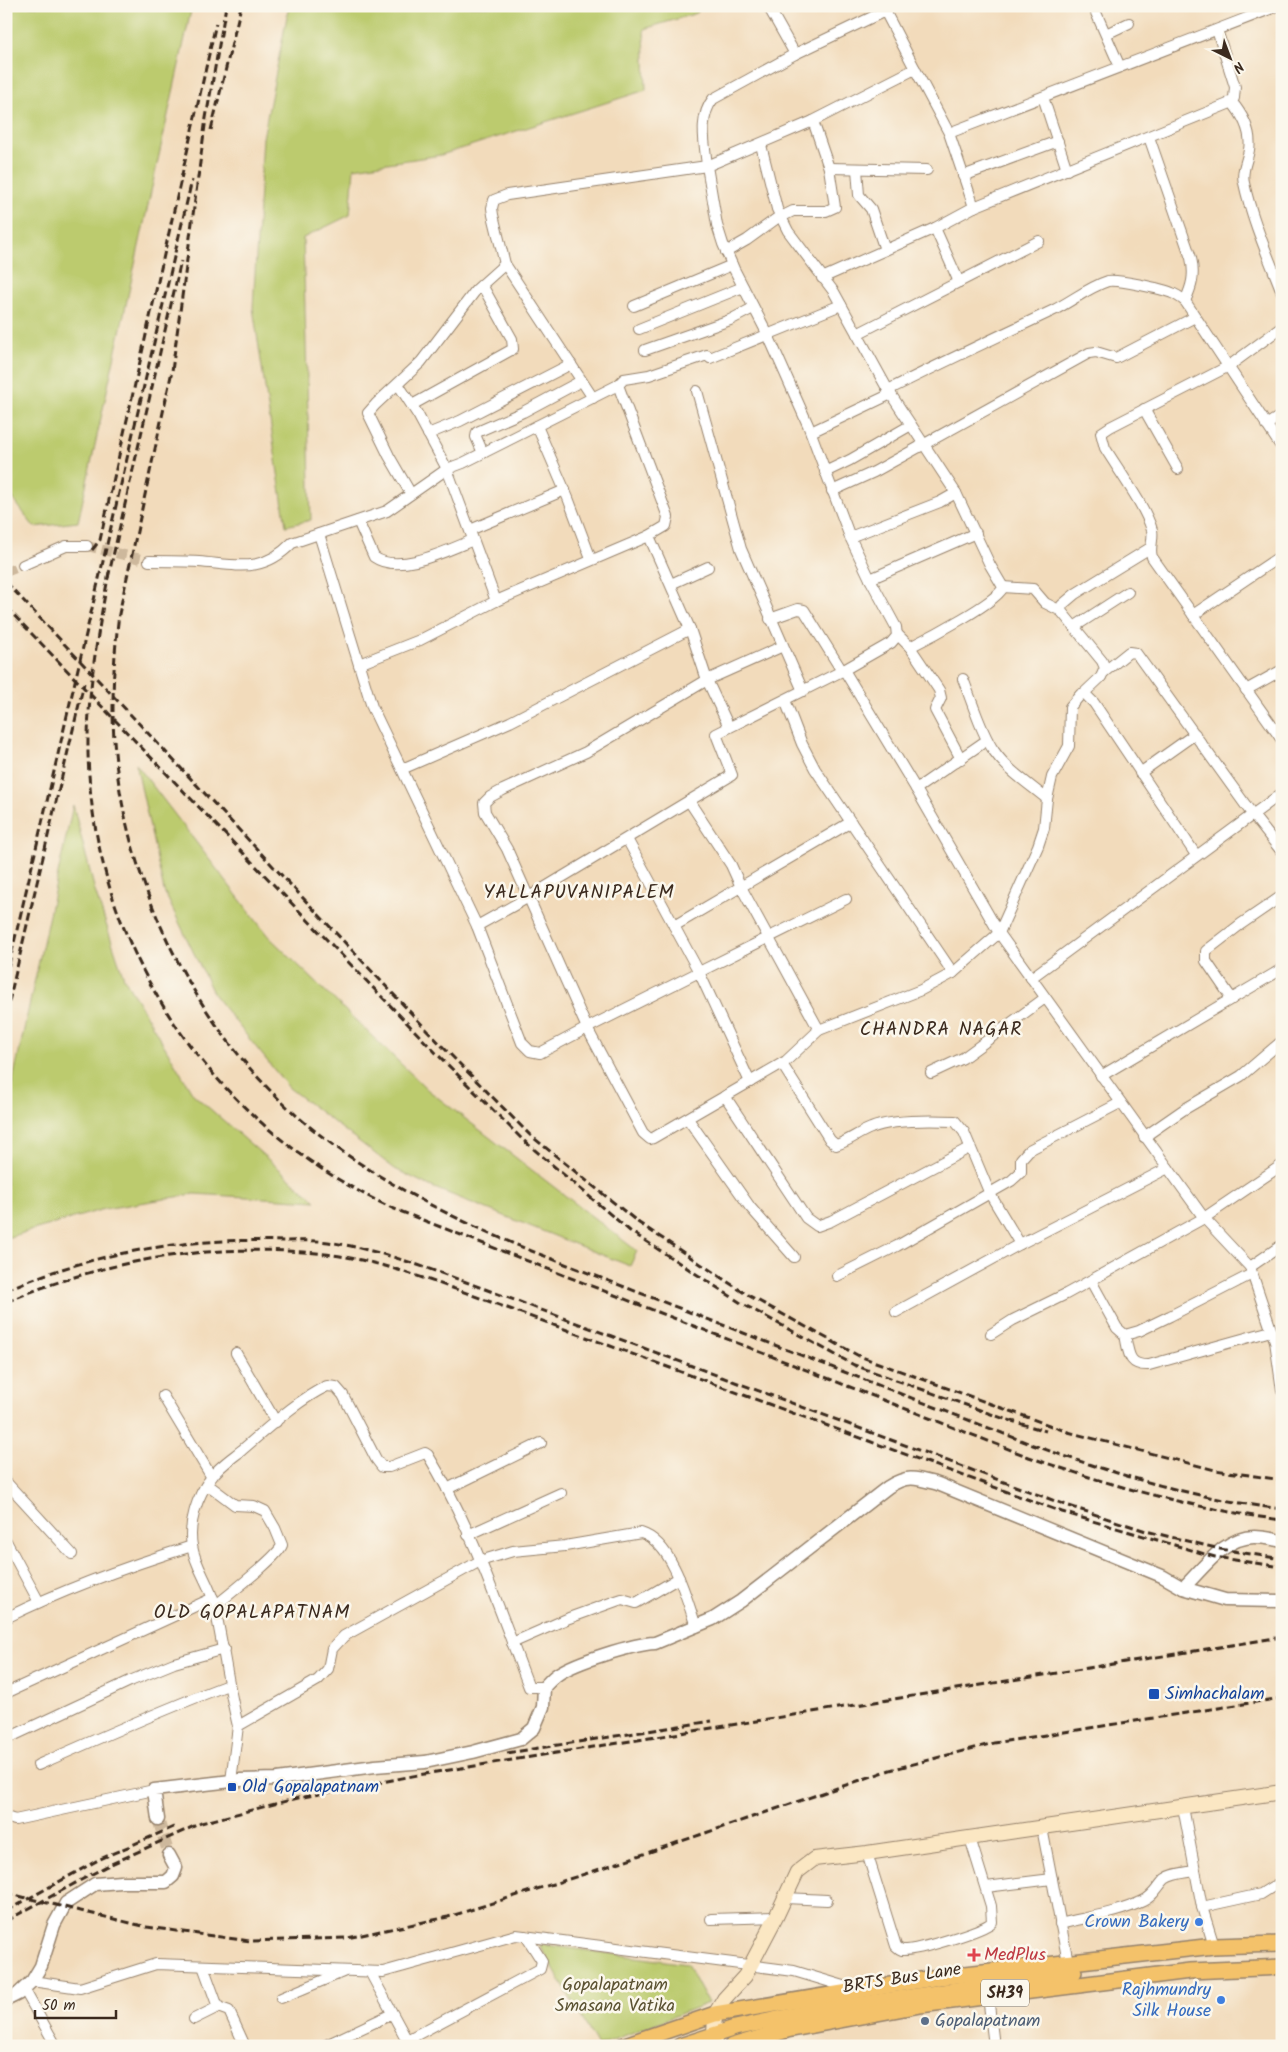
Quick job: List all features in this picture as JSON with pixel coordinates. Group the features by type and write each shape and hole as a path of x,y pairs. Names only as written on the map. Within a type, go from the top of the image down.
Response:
{"main road":[{"path":"715,2040 715,2014 724,1999 745,1976 797,1872 814,1859 1042,1828 1282,1792"},
{"name":"SH39","path":"622,2046 715,2014 939,1977 1214,1946 1282,1944"},
{"name":"BRTS Bus Lane","path":"680,2046 715,2040 806,2013 1110,1966 1212,1956 1282,1954"},
{"name":"SH39","path":"732,2046 797,2028 920,2005 1190,1971 1282,1967"}],"street":[{"path":"768,6 795,54"},
{"path":"1093,6 1120,67"},
{"path":"949,133 1278,6"},
{"path":"962,759 935,710 941,698 939,690 910,647 897,634 890,614 870,579 850,537 811,432 768,335 726,252 717,225 707,166 703,125 706,108 719,95 795,54 889,8 915,69 949,133 974,207"},
{"path":"1106,34 1128,23"},
{"path":"822,278 935,228 974,207 1228,104 1236,93 1216,30"},
{"path":"593,398 505,264 492,208 494,200 707,166 813,122 915,69"},
{"path":"1043,97 1067,170"},
{"path":"1231,101 1242,114 1247,128 1250,149 1243,168 1243,182 1258,230 1282,292"},
{"path":"726,252 780,217 797,210 826,211 833,209 835,198 829,168 813,122"},
{"path":"1149,137 1192,258 1194,274 1185,301"},
{"path":"964,176 1058,141"},
{"path":"761,145 780,217 801,251 834,292 889,392 956,493 990,565 1003,587 1001,594 953,624 910,647"},
{"path":"829,168 927,170"},
{"path":"857,169 859,195 870,209 885,250"},
{"path":"935,228 959,282"},
{"path":"858,334 1038,240"},
{"path":"411,494 368,414 421,362 482,285 505,264"},
{"path":"634,306 732,265"},
{"path":"811,432 973,347 1056,309 1108,281 1119,280 1163,289 1185,301 1282,448"},
{"path":"412,405 513,349 512,339 482,285"},
{"path":"639,329 743,287"},
{"path":"149,561 200,562 232,566 251,565 277,557 292,543 387,511 447,469 593,398 618,385 624,379 649,376 707,356 710,358 841,305"},
{"path":"645,350 714,326 754,308"},
{"path":"832,491 874,472 1089,353 1096,352 1116,358 1195,317"},
{"path":"1282,327 1228,366 1104,430 1101,437 1105,448 1147,518 1152,532 1150,548 1156,564 1282,740"},
{"path":"428,434 460,421 571,364"},
{"path":"483,453 476,437 477,432 523,412 582,381"},
{"path":"398,384 412,405 447,469 496,600"},
{"path":"359,664 420,640 496,600 590,559 649,536 666,526 668,517 618,385"},
{"path":"697,391 741,550 803,691"},
{"path":"1144,409 1178,469"},
{"path":"1266,425 1282,414"},
{"path":"826,472 911,425"},
{"path":"537,426 565,490 590,559"},
{"path":"470,530 565,490"},
{"path":"850,537 940,502 956,493"},
{"path":"358,521 374,557 391,563 422,560 474,540"},
{"path":"870,579 976,533"},
{"path":"319,534 372,707 478,926 522,1042 530,1051 540,1053 586,1028 846,899"},
{"path":"649,536 690,629 708,680 729,727"},
{"path":"23,565 66,546 87,546"},
{"path":"1062,611 1062,605 1075,594 1150,548"},
{"path":"1193,615 1282,555"},
{"path":"671,584 708,567"},
{"path":"1003,587 1033,589 1045,603 1062,611 1102,661 1105,668 1104,672"},
{"path":"1074,627 1128,592"},
{"path":"770,619 798,609 804,610 916,789 999,934 1204,1218 1251,1271 1275,1341 1282,1391"},
{"path":"402,769 510,722 690,629"},
{"path":"478,926 732,775 716,734 843,671 886,647 896,638 897,634"},
{"path":"783,646 708,680 586,752 503,790 484,803 485,812 507,849 586,1028 646,1136 653,1138 660,1136 782,1064 819,1030 921,990 953,973 999,934 1038,846 1044,828 1047,798 1052,777 1069,746 1070,707 1104,672 1129,652 1136,652 1252,814 1282,852"},
{"path":"1246,690 1282,670"},
{"path":"963,679 987,740 1004,764 1047,798"},
{"path":"1083,694 1094,703 1196,855"},
{"path":"785,700 802,744 815,769 953,973"},
{"path":"1140,773 1195,734"},
{"path":"916,789 987,740"},
{"path":"1031,978 1282,793"},
{"path":"689,801 731,865 741,887 819,1030"},
{"path":"674,926 851,822"},
{"path":"627,839 699,972 750,1082"},
{"path":"1232,999 1206,961 1206,952 1241,924 1282,896"},
{"path":"1101,1076 1282,969"},
{"path":"931,1074 963,1058 1045,998"},
{"path":"1144,1136 1183,1110 1241,1076 1282,1041"},
{"path":"782,1064 830,1140 836,1145 854,1138 870,1128 882,1125 955,1121 961,1126 990,1194 1020,1244"},
{"path":"725,1096 806,1218 817,1226 831,1221 969,1148"},
{"path":"837,1276 897,1246 990,1194 1019,1175 1021,1172 1021,1159 1029,1150 1120,1103"},
{"path":"688,1119 750,1207 794,1257"},
{"path":"991,1334 1013,1320 1091,1281 1204,1218 1282,1165"},
{"path":"896,1312 1020,1244 1168,1168"},
{"path":"1125,1335 1139,1331 1170,1316 1251,1271 1282,1245"},
{"path":"1091,1281 1117,1328 1125,1335 1130,1357 1139,1366 1271,1331"},
{"path":"236,1353 276,1422"},
{"path":"231,1781 238,1726 228,1685 224,1649 214,1602 192,1546 192,1522 199,1496 209,1480 276,1422 320,1389 327,1386 336,1388 344,1395 376,1459 382,1467 389,1467 425,1453 428,1455 447,1489 480,1561 529,1687 544,1688"},
{"path":"6,1693 214,1602 271,1560 280,1550 282,1545 265,1511 254,1506 235,1505 209,1480 163,1396"},
{"path":"447,1489 541,1443"},
{"path":"6,1817 15,1820 154,1790 426,1762 473,1752 521,1738 534,1728 542,1707 544,1688 557,1674 592,1660 645,1644 655,1643 696,1627 741,1601 881,1492 904,1478 916,1478 938,1484 1162,1576 1183,1588 1225,1600 1282,1601"},
{"path":"6,1482 72,1554"},
{"path":"468,1535 561,1492"},
{"path":"238,1726 318,1680 328,1669 334,1646 344,1636 480,1561 512,1551 565,1546 642,1533 648,1535 657,1542 679,1578 696,1627"},
{"path":"1183,1588 1220,1550 1234,1542 1253,1537 1282,1541"},
{"path":"6,1541 39,1602"},
{"path":"6,1618 39,1602 124,1567 192,1546"},
{"path":"512,1643 569,1618 622,1599 636,1603 679,1578"},
{"path":"6,1739 130,1681 174,1663 224,1649"},
{"path":"38,1765 163,1710 228,1685"},
{"path":"154,1790 158,1819"},
{"path":"1183,1807 1202,1907 1214,1946"},
{"path":"1042,1828 1068,1962"},
{"path":"866,1853 896,1946 901,1950 913,1949 980,1930 990,1924 993,1914 970,1838"},
{"path":"6,2000 28,1985 41,1966 54,1925 66,1904 95,1884 166,1882 173,1876 176,1868 169,1854"},
{"path":"1060,1924 1132,1906 1153,1894 1167,1878 1175,1874 1195,1871"},
{"path":"986,1887 1052,1879"},
{"path":"1202,1907 1261,1894 1272,1887 1282,1884"},
{"path":"785,1898 826,1900"},
{"path":"712,1919 776,1916"},
{"path":"28,1985 80,1988 156,1964 383,1972 516,1935 794,1970 857,1990"},
{"path":"370,1972 408,2043 540,1969 542,1961 526,1936"},
{"path":"203,1966 218,2007 229,2012 245,2046"},
{"path":"281,1998 346,1971"},
{"path":"28,1985 56,2046"},
{"path":"988,1996 994,2046"},
{"path":"194,2019 218,2007"},
{"path":"324,2046 392,2014"}],"green space":[{"path":"6,6 192,6 78,522 34,527 6,489"},
{"path":"289,6 701,6 697,13 644,29 646,90 441,155 354,168 350,215 303,238 311,520 286,526 253,308 263,138"},
{"path":"136,764 268,936 428,1090 637,1251 630,1266 432,1187 395,1169 289,1088 214,995 164,891"},
{"path":"73,805 95,891 124,978 193,1094 316,1201 194,1194 104,1209 6,1238 6,1112"},
{"name":"Gopalapatnam Smasana Vatika","path":"539,1944 687,1964 708,2003 598,2046"}],"tunnel":[{"path":"87,546 149,561"},
{"path":"6,572 23,565"},
{"path":"158,1819 169,1855"}],"railway":[{"path":"226,6 206,118 172,371 119,614 113,685 113,709 117,767 127,826 144,883 167,939 195,993 229,1042 267,1088 310,1127 335,1146 415,1197 500,1238 1063,1456 1187,1492 1250,1505 1282,1509"},
{"path":"211,130 241,6"},
{"path":"92,550 100,540 216,23"},
{"path":"6,977 192,180"},
{"path":"108,578 181,261"},
{"path":"109,572 91,685 88,753 95,826 112,896 139,963 175,1024 218,1080 270,1130 328,1173 392,1208 1029,1457 1091,1478 1185,1503 1282,1520"},
{"path":"6,582 443,1047 530,1135 639,1223 746,1294 859,1356 1068,1432 1215,1470 1282,1480"},
{"path":"6,607 436,1053 523,1140 630,1231 741,1303 854,1365 1005,1419 1046,1431"},
{"path":"6,1014 84,683"},
{"path":"6,1290 39,1277 107,1257 177,1245 247,1240 317,1241 346,1245 398,1259 466,1282 1066,1505 1146,1531 1220,1549 1282,1559"},
{"path":"6,1302 84,1274 162,1257 202,1252 243,1250 343,1256 394,1269 461,1291 1062,1512 1215,1557 1282,1567"},
{"path":"6,1921 105,1867 201,1823 298,1798 418,1775 1282,1637"},
{"path":"6,1893 147,1927 250,1941 347,1938 448,1917 588,1873 890,1770 994,1743 1282,1698"},
{"path":"507,1753 712,1721"},
{"path":"6,1911 100,1859 176,1826"}],"place":[{"name":"Simhachalam","path":"1154,1694"},
{"name":"Old Gopalapatnam","path":"232,1787"},
{"name":"Crown Bakery","path":"1199,1922"},
{"name":"MedPlus","path":"974,1955"},
{"name":"Rajhmundry Silk House","path":"1221,2000"},
{"name":"Gopalapatnam","path":"925,2021"}],"district":[{"name":"YALLAPUVANIPALEM","path":"579,893"},
{"name":"CHANDRA NAGAR","path":"941,1030"},
{"name":"OLD GOPALAPATNAM","path":"252,1613"}]}
